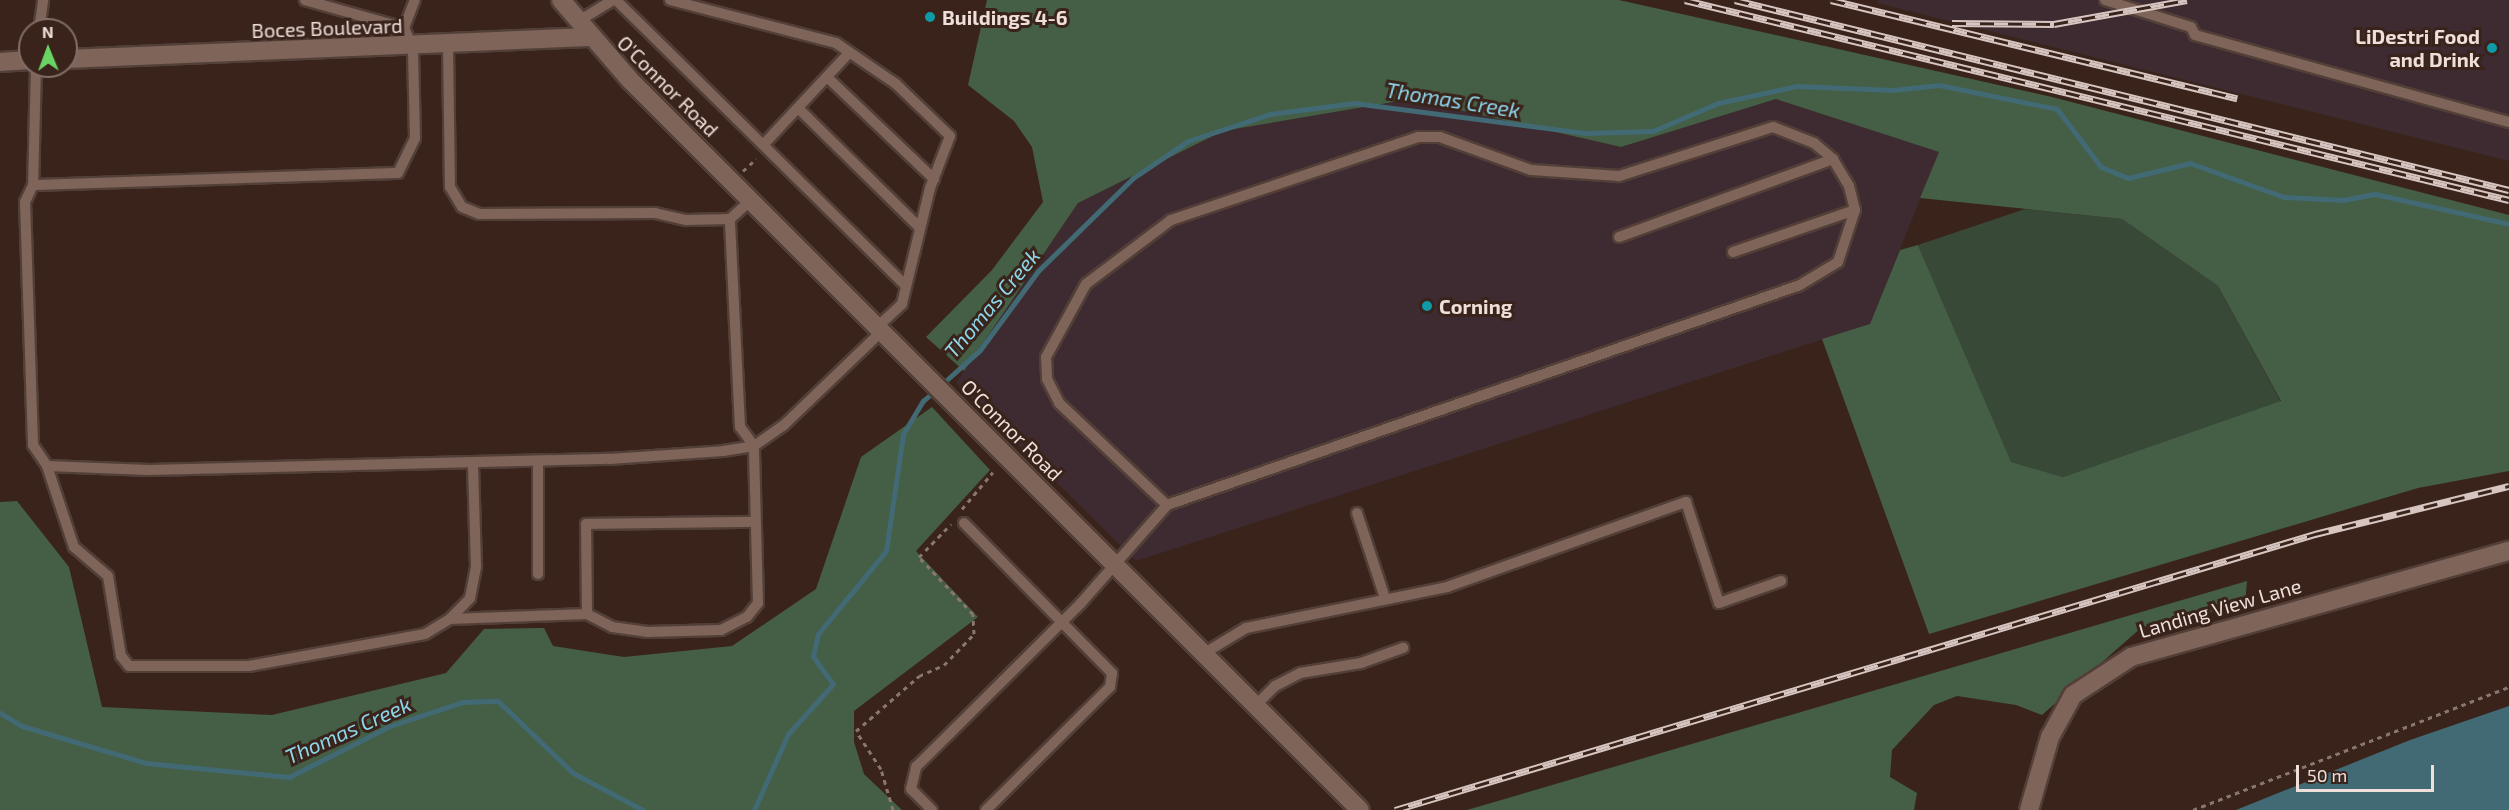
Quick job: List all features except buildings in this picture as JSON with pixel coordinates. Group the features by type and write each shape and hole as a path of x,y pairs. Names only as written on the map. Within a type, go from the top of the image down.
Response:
{"street":[{"name":"O'Connor Road","path":"561,0 589,37 1360,810"},
{"name":"Boces Boulevard","path":"78,59 413,48 589,37"},
{"path":"0,62 18,61"},
{"name":"Landing View Lane","path":"2029,810 2050,737 2073,695 2131,657 2509,552"}],"lane":[{"path":"41,18 43,0"},
{"path":"305,0 404,28"},
{"path":"33,185 398,173 415,138 413,48 404,28 415,0"},
{"path":"577,22 614,0 764,144 906,286"},
{"path":"47,466 149,470 656,457 754,446 783,426 902,304 934,179 950,136 896,84 836,44 670,0"},
{"path":"2105,0 2192,27 2195,35 2509,122"},
{"path":"448,46 450,187 462,207 479,214 655,213 686,220 730,219 750,200"},
{"path":"764,144 849,53"},
{"path":"827,77 934,179"},
{"path":"36,78 33,185 25,202 33,445 47,466 74,547 108,576 121,656 129,666 249,666 425,634 450,619 470,598 476,566 473,463"},
{"path":"798,108 920,228"},
{"path":"932,810 910,789 911,773 1063,620 1167,505 1800,285 1838,261 1855,210 1850,186 1833,159 1814,143 1773,127 1619,176 1583,176 1531,170 1440,137 1418,136 1171,220 1086,284 1046,357 1047,380 1059,403 1167,505"},
{"path":"1619,237 1833,159"},
{"path":"1732,252 1855,210"},
{"path":"450,619 587,614 612,627 648,632 721,630 747,617 758,603 754,446 740,427 730,219"},
{"path":"538,461 538,574"},
{"path":"1203,654 1246,627 1447,587 1686,502 1719,603 1781,581"},
{"path":"1357,513 1385,598"},
{"path":"587,614 586,524 755,522"},
{"path":"964,523 1108,666 1110,687 986,810"},
{"path":"1255,706 1275,686 1300,673 1361,663 1403,648"}],"path":[{"path":"893,810 881,769 856,731 919,676 945,665 970,642 973,614 919,557 993,472"},
{"path":"2193,810 2509,687"}],"shaded area":[{"path":"1878,0 2509,0 2509,161 1877,3"},
{"path":"1411,99 1621,147 1776,99 1939,152 1870,324 1136,561 956,383 1078,203 1223,131"}],"green space":[{"path":"987,0 1619,0 2052,97 2509,215 2509,471 2418,488 1929,634 1822,339 1870,324 1900,250 1918,245 2011,462 2063,477 2281,401 2218,286 2122,219 1920,198 1939,152 1776,99 1621,147 1411,99 1223,131 1078,203 964,371 926,337 992,270 1043,202 1032,147 1014,121 968,85"},
{"path":"2025,209 2122,219 2218,286 2281,402 2063,477 2010,462 1918,245"},
{"path":"932,407 990,470 916,551 978,617 854,711 854,742 864,774 902,810 0,810 0,502 17,501 69,567 102,707 272,715 446,673 484,629 544,628 553,646 624,657 732,646 816,589 861,457"},
{"path":"2247,581 2245,605 2142,627 2042,715 2016,705 1957,696 1934,705 1892,750 1890,777 1917,793 1914,810 1467,810"}],"water":[{"path":"2509,706 2509,810 2236,810 2410,740"}],"waterway":[{"name":"Thomas Creek","path":"754,810 788,734 833,684 813,656 818,634 886,551 903,434 923,401 980,350 1038,271 1133,178 1188,141 1270,114 1354,103 1584,133 1653,131 1718,103 1797,86 1893,90 1939,85 2057,109 2101,167 2128,178 2190,163 2284,197 2343,200 2375,194 2509,224"},
{"name":"Thomas Creek","path":"0,713 22,726 146,763 289,777 390,726 462,702 498,701 573,773 643,810"}],"railway":[{"path":"1685,0 2509,200"},
{"path":"1735,0 2509,190"},
{"path":"1831,0 2237,98"},
{"path":"1952,23 2054,24 2187,0"},
{"path":"1395,810 2315,534 2509,486"}],"place":[{"name":"Buildings 4-6","path":"930,17"},
{"name":"LiDestri Food and Drink","path":"2492,48"},
{"name":"Corning","path":"1427,306"}]}
